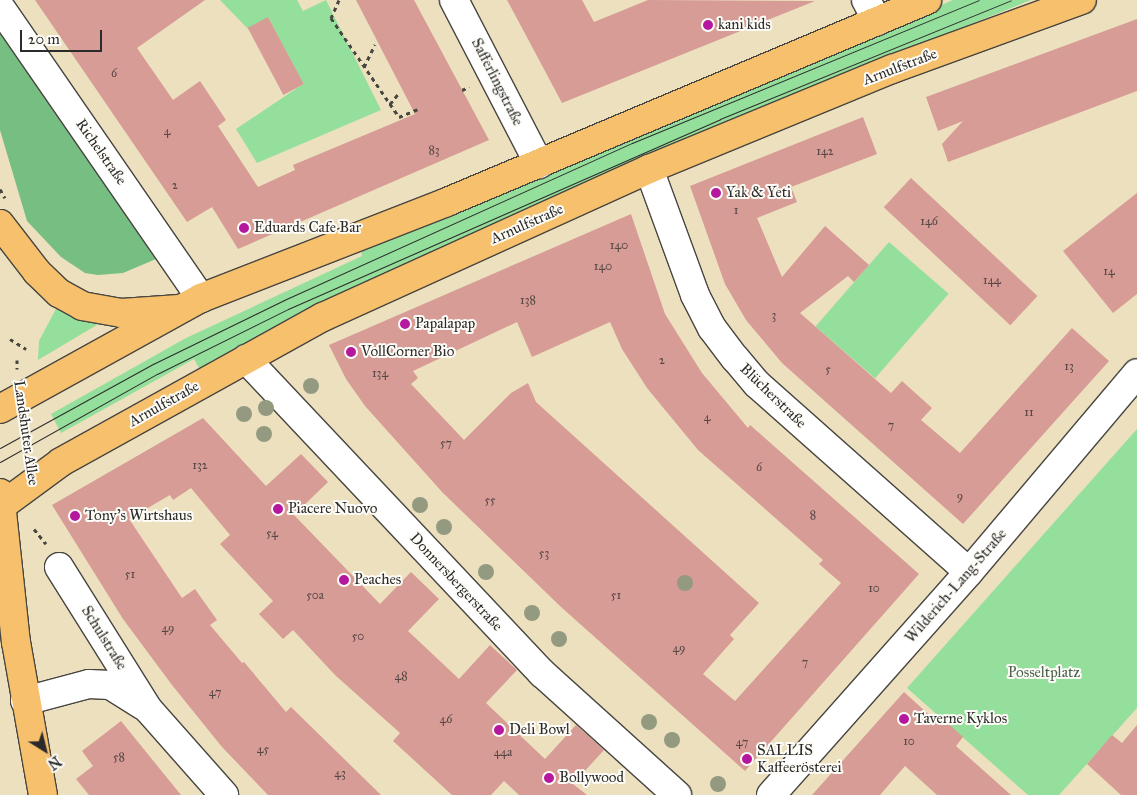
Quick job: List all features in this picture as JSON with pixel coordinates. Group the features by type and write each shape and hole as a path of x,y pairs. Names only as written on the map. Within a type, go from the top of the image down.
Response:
{"main road":[{"path":"9,404 190,304 539,164 871,10 927,0"},
{"name":"Arnulfstraße","path":"0,502 68,458 309,324 649,169 892,69 1082,0"},
{"path":"0,224 37,272 59,292 82,306 121,313 190,304"},
{"path":"0,502 4,551 25,702 43,795"}],"street":[{"name":"Safferlingstraße","path":"454,0 539,164"},
{"name":"Richelstraße","path":"0,7 190,304"},
{"name":"Blücherstraße","path":"649,169 695,295 712,328 757,384 969,572"},
{"name":"Donnersbergerstraße","path":"246,360 542,673 677,795"},
{"name":"Wilderich-Lang-Straße","path":"771,795 969,572 1137,373"},
{"name":"Schulstraße","path":"59,567 148,709 224,795"},
{"name":"Schulstraße","path":"25,702 89,684 110,685 148,709"}],"path":[{"path":"339,0 331,18 399,117 418,110"},
{"path":"364,67 375,44"},
{"path":"390,104 398,94"},
{"path":"10,339 26,349"},
{"name":"Landshuter Allee","path":"17,360 9,404 32,482"}],"green space":[{"path":"220,0 297,0 303,11 326,0 381,110 257,163 236,129 303,84 268,17 249,30"},
{"path":"953,0 1031,0 846,74 337,295 285,321 200,370 194,359 61,433 51,414 186,338 362,256 361,251 477,205"},
{"path":"0,31 156,259 123,273 98,275 85,273 61,257 27,221 0,130"},
{"path":"889,242 949,294 875,378 816,327"},
{"path":"58,305 100,323 38,360 39,341"},
{"name":"Posseltplatz","path":"1137,429 1137,708 1059,795 1028,795 907,688"}],"building":[{"path":"35,0 205,0 137,48 173,100 200,81 226,120 218,126 258,187 295,170 293,165 415,114 356,0 414,0 489,140 238,249 212,207 187,222"},
{"path":"507,0 582,0 594,22 648,0 815,1 562,103"},
{"path":"268,17 304,84 283,95 248,28"},
{"path":"1137,19 1137,91 948,162 942,144 963,121 938,131 926,97"},
{"path":"863,117 877,154 791,187 797,202 757,218 782,277 825,226 869,265 854,282 848,276 800,313 891,393 902,381 932,408 921,420 960,453 1072,328 1109,361 963,524 782,363 746,320 725,284 690,186"},
{"path":"911,178 1038,296 1010,325 884,207"},
{"path":"1137,193 1137,294 1113,313 1063,251"},
{"path":"631,214 665,314 702,373 748,428 750,425 919,574 745,771 561,607 443,493 365,406 346,379 329,345","holes":["517,322 532,357 610,322 622,349 647,388 698,450 823,560 819,564 841,583 735,701 703,674 734,639 730,635 759,603 536,402 528,383 511,393 464,440 411,384 418,378 413,371"]},
{"path":"203,418 266,486 301,454 328,482 294,515 380,604 411,572 439,599 408,631 459,679 490,645 517,670 486,703 545,759 576,725 604,750 573,784 587,795 519,795 504,781 491,795 452,795 393,741 400,733 335,675 293,630 283,639 259,614 273,601 220,544 230,535 191,488 173,500 170,495 129,519 182,598 195,589 217,620 210,625 286,712 291,707 381,795 268,795 222,747 172,685 123,619 52,505"},
{"path":"904,692 937,722 942,718 963,737 956,746 1011,795 937,795 905,766 880,795 812,795"},
{"path":"121,721 181,795 89,795 76,779 93,766 82,751"},
{"path":"1137,725 1137,795 1121,795 1087,764 1112,735 1122,743"}],"tram line":[{"path":"0,448 153,364 284,300 632,143 979,0"},
{"path":"0,462 157,374 288,309 720,119 1011,0"}],"place":[{"name":"kani kids","path":"708,25"},
{"name":"Yak & Yeti","path":"716,193"},
{"name":"Eduards Cafe Bar","path":"244,228"},
{"name":"Papalapap","path":"405,324"},
{"name":"VollCorner Bio","path":"351,352"},
{"name":"Piacere Nuovo","path":"278,509"},
{"name":"Tony's Wirtshaus","path":"75,516"},
{"name":"Peaches","path":"344,580"},
{"name":"Taverne Kyklos","path":"904,719"},
{"name":"Deli Bowl","path":"499,730"},
{"name":"SALLIS Kaffeerösterei","path":"747,759"},
{"name":"Bollywood","path":"549,778"}]}
